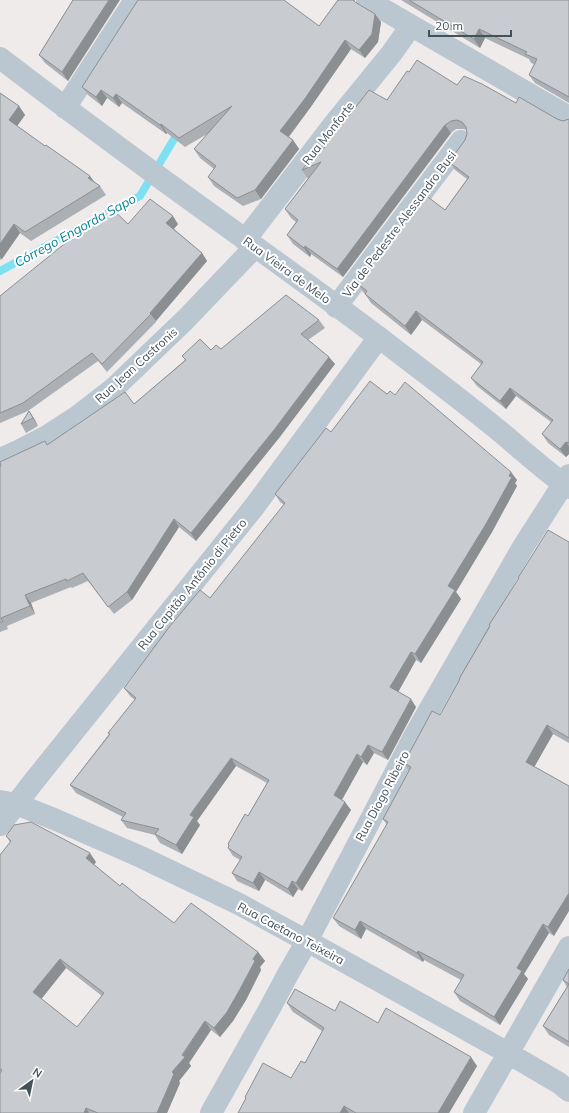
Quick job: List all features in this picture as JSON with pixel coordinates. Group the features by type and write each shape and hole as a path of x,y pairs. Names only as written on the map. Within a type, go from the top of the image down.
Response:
{"street":[{"path":"65,108 135,0"},
{"path":"367,0 569,118"},
{"name":"Rua Monforte","path":"250,243 334,124 391,54 411,26"},
{"name":"Rua Vieira de Melo","path":"0,58 141,164 379,337 567,482"},
{"name":"Via de Pedestre Alessandro Busi","path":"336,307 461,141"},
{"name":"Rua Jean Castronis","path":"0,459 47,436 78,416 114,388 185,320 250,243"},
{"name":"Rua Capitão Antônio di Pietro","path":"0,825 8,802 254,507 379,337"},
{"name":"Rua Diogo Ribeiro","path":"211,1113 307,941 416,732 523,547 567,482"},
{"name":"Rua Caetano Teixeira","path":"8,802 62,822 141,857 239,904 508,1053 569,1090"},
{"path":"474,1113 569,947"}],"building":[{"path":"73,0 109,0 62,72 39,55"},
{"path":"138,0 284,0 319,26 338,0 353,0 375,14 372,34 359,50 345,40 304,100 280,131 293,140 255,190 237,198 208,177 216,166 194,149 232,106 179,138 116,94 113,98 101,90 96,97 82,87"},
{"path":"409,0 569,0 569,97 529,75 537,59 525,54 527,52 479,29 474,39"},
{"path":"417,60 457,85 464,76 516,103 519,97 557,119 563,121 569,119 569,443 566,442 560,449 542,434 553,420 510,388 500,401 471,378 483,362 416,311 405,326 365,294 367,291 357,283 424,194 445,210 469,177 449,162 465,140 467,134 466,127 462,122 457,120 451,121 445,125 337,269 287,235 298,220 285,209 321,162 302,170 314,155 317,157 369,90 387,100 407,71 409,72"},
{"path":"0,93 19,106 9,120 90,176 88,178 100,186 25,232 14,224 0,244"},
{"path":"150,199 173,216 166,223 202,253 150,313 151,314 102,364 92,353 23,403 0,413 0,296 110,207 128,224"},
{"path":"286,295 319,320 301,334 329,357 274,430 191,533 174,519 127,592 108,607 83,573 67,581 66,579 25,595 30,606 1,618 3,622 0,622 0,462 45,441 47,445 125,392 134,404 186,360 182,356 200,339 211,350 216,345 221,349"},
{"path":"370,381 387,394 390,391 395,395 405,382 511,472 509,476 512,477 486,524 448,586 455,590 415,654 411,652 390,687 411,699 382,752 368,745 361,757 357,754 334,795 345,802 296,883 292,881 288,889 259,872 253,883 232,873 242,857 228,848 228,844 245,814 248,816 269,780 231,758 190,815 194,817 176,845 155,834 159,829 121,820 126,813 70,785 136,698 124,688 170,626 200,590 210,598 285,503 275,494 326,428 331,432"},
{"path":"29,411 33,418 21,424"},
{"path":"548,530 569,542 569,738 547,725 526,762 569,786 569,893 548,927 543,924 517,968 522,971 494,1017 454,992 464,975 418,951 417,953 360,921 355,930 333,918 388,822 383,819 411,767 404,763 432,711 440,715 490,626 489,625"},
{"path":"31,822 90,853 86,858 120,886 122,883 174,923 191,903 258,952 253,959 255,961 227,1012 214,1028 205,1021 182,1055 185,1057 172,1072 174,1074 157,1113 98,1113 86,1108 84,1113 0,1113 0,1073 2,1070 0,1069 0,855 11,841 6,836 14,825","holes":["60,959 104,993 77,1027 33,992"]},
{"path":"569,969 569,984 563,980"},
{"path":"569,984 569,1042 543,1026"},
{"path":"295,989 335,1011 340,1001 378,1023 386,1008 471,1057 438,1113 356,1113 344,1106 340,1113 238,1113 263,1063 291,1078 301,1061 305,1063 324,1028 287,1003"}],"waterway":[{"name":"Córrego Engorda Sapo","path":"0,271 140,196 180,129"}]}
